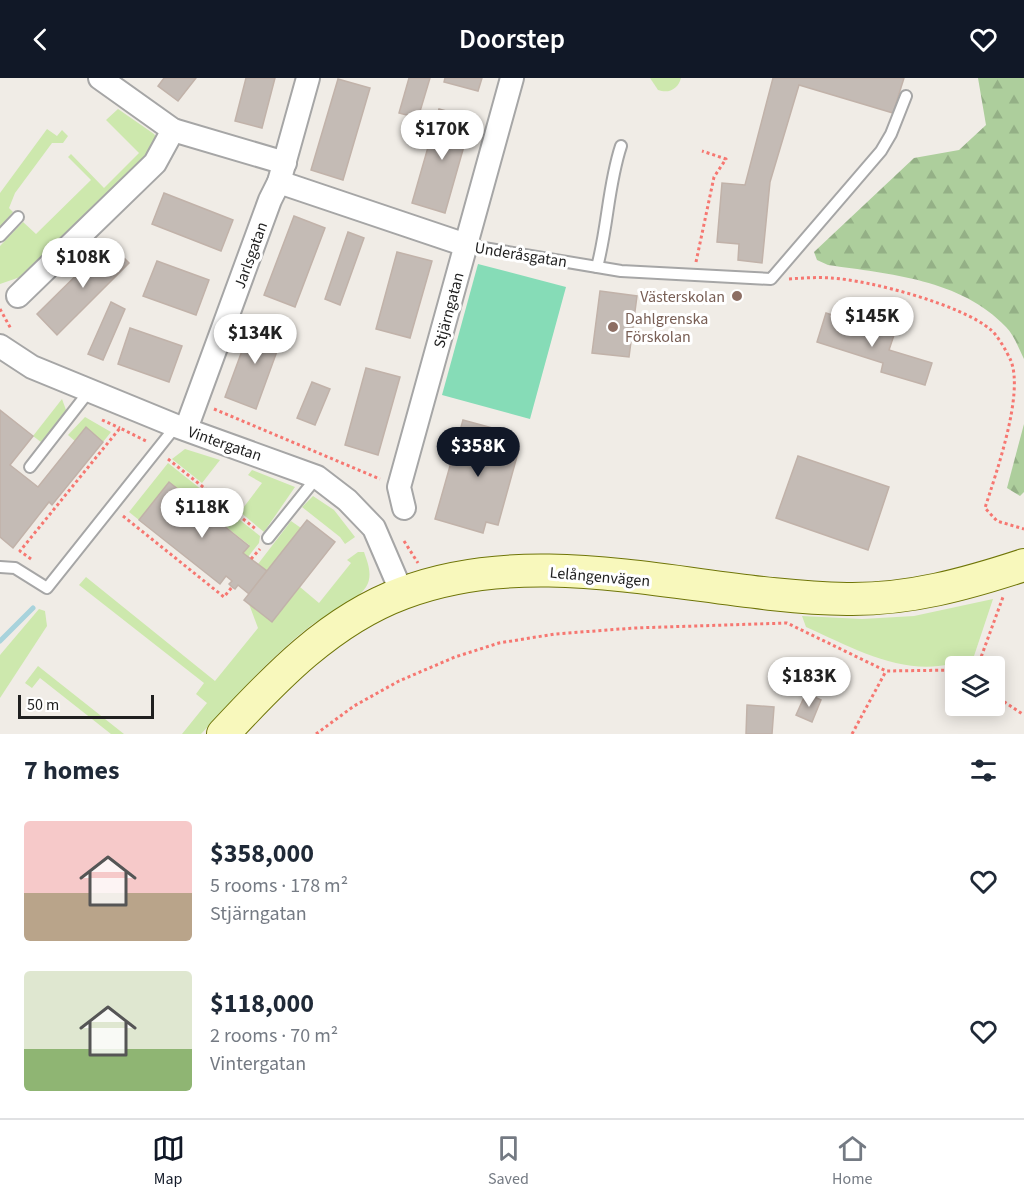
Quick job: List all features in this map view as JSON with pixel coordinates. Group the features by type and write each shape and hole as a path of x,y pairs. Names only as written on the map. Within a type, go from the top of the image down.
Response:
{"street":[{"name":"Underåsgatan","path":"100,78 173,130 466,245"},
{"name":"Jarlsgatan","path":"181,428 282,172 308,78"},
{"name":"Stjärngatan","path":"404,508 399,487 512,78"},
{"path":"18,296 155,163 173,130"},
{"name":"Vintergatan","path":"0,346 17,360 181,428 317,477 347,500 374,528 402,593"},
{"name":"Lelångenvägen","path":"223,734 261,693 312,646 341,626 402,593 505,570 571,572 848,599 912,596 981,579 1016,576"}],"lane":[{"path":"771,279 881,151 891,134 906,96"},
{"path":"597,267 606,234 613,172 621,146"},
{"path":"0,236 18,217"},
{"name":"Underåsgatan","path":"466,245 597,267 658,274 771,279"},
{"path":"30,467 90,390"},
{"name":"Jarlsgatan","path":"54,578 157,450 181,428"},
{"path":"268,538 317,477"},
{"path":"0,567 15,568 47,588 54,578"}],"path":[{"path":"695,265 712,184 726,159 702,151"},
{"path":"771,279 832,278 894,290 956,309 992,330 1011,362 1014,393 1005,440 985,508 997,521 1024,529"},
{"path":"54,578 20,551 120,428 157,450 268,538"},
{"path":"161,466 172,453"},
{"path":"128,507 122,515 224,597 232,587"},
{"path":"28,528 35,533"},
{"path":"982,656 1016,576"},
{"path":"316,734 354,706 427,669 499,643 555,634 634,628 787,623 886,671 945,670"},
{"path":"852,734 886,671"},
{"path":"1005,702 1024,715"}],"green space":[{"path":"650,78 681,78 675,88 666,91 658,90"},
{"path":"978,78 1024,78 1024,359 1006,327 968,298 923,281 828,265 817,260 814,252 914,158 959,150 986,125"},
{"path":"118,109 156,137 148,155 26,275 0,284 0,246 23,222 36,234 91,180 68,157 71,154 104,188 139,153 106,120"},
{"path":"47,129 57,136 62,130 68,136 63,143 52,143 15,193 9,208 13,212 0,227 0,193"},
{"path":"478,264 566,287 530,419 442,395"},
{"path":"62,399 66,410 41,442 33,436"},
{"path":"85,417 111,432 103,442 86,428 75,441 68,435"},
{"path":"1024,424 1024,492 1020,496 1007,488"},
{"path":"185,449 220,460 202,483 172,459"},
{"path":"168,463 260,536 259,543 248,557 243,553 249,545 169,482 139,520 129,512"},
{"path":"252,470 295,487 264,532 240,512 262,483 248,475"},
{"path":"313,496 334,510 355,537 345,544 340,537 302,507"},
{"path":"291,521 301,528 267,571 258,564"},
{"path":"358,552 364,552 369,574 368,583 361,593 294,639 253,678 201,734 182,734 207,703 196,694 204,683 79,585 86,577 215,681 258,628 249,604 272,622 300,587 319,603 351,563 347,560"},
{"path":"993,599 974,656 945,656 945,665 930,667 888,661 867,654 806,627 802,616 862,619 914,616"},
{"path":"39,609 45,611 47,626 0,698 0,655"},
{"path":"38,666 124,734 111,734 40,678 32,688 25,683"}],"building":[{"path":"164,78 196,78 178,101 158,86"},
{"path":"246,78 275,78 262,128 235,121"},
{"path":"409,78 430,78 418,118 399,113"},
{"path":"445,78 482,78 478,91 444,82"},
{"path":"773,78 904,78 893,113 799,85 770,182 762,263 738,260 739,244 717,242 722,183 745,185"},
{"path":"338,79 370,88 343,180 311,170"},
{"path":"439,109 472,118 445,213 412,203"},
{"path":"164,193 233,220 221,251 152,224"},
{"path":"294,216 325,228 295,307 264,295"},
{"path":"348,232 364,238 340,305 325,299"},
{"path":"109,243 129,263 57,335 37,314"},
{"path":"397,252 432,261 410,338 376,329"},
{"path":"157,261 209,280 196,315 143,296"},
{"path":"600,291 637,296 629,357 592,353"},
{"path":"111,302 125,309 103,360 88,354"},
{"path":"826,313 894,335 889,350 932,363 925,385 881,372 883,363 817,342"},
{"path":"253,321 284,332 256,409 225,397"},
{"path":"130,328 182,346 169,382 118,364"},
{"path":"366,368 400,377 378,455 345,445"},
{"path":"312,382 330,389 315,425 297,418"},
{"path":"0,410 33,436 10,465 38,487 86,427 103,442 52,505 49,502 13,548 0,537"},
{"path":"463,420 511,433 507,446 519,449 498,525 486,522 483,533 435,519"},
{"path":"798,456 889,487 868,550 776,518"},
{"path":"169,482 249,546 243,553 267,571 249,594 238,585 235,589 232,587 229,584 232,581 226,576 220,584 139,520"},
{"path":"307,520 335,542 272,622 244,600"},
{"path":"806,693 821,700 812,722 796,715"},
{"path":"747,705 774,707 772,734 746,734"}],"waterway":[{"path":"0,641 33,608"}],"place":[{"name":"Västerskolan","path":"737,296"},
{"name":"Dahlgrenska Förskolan","path":"613,327"}]}
